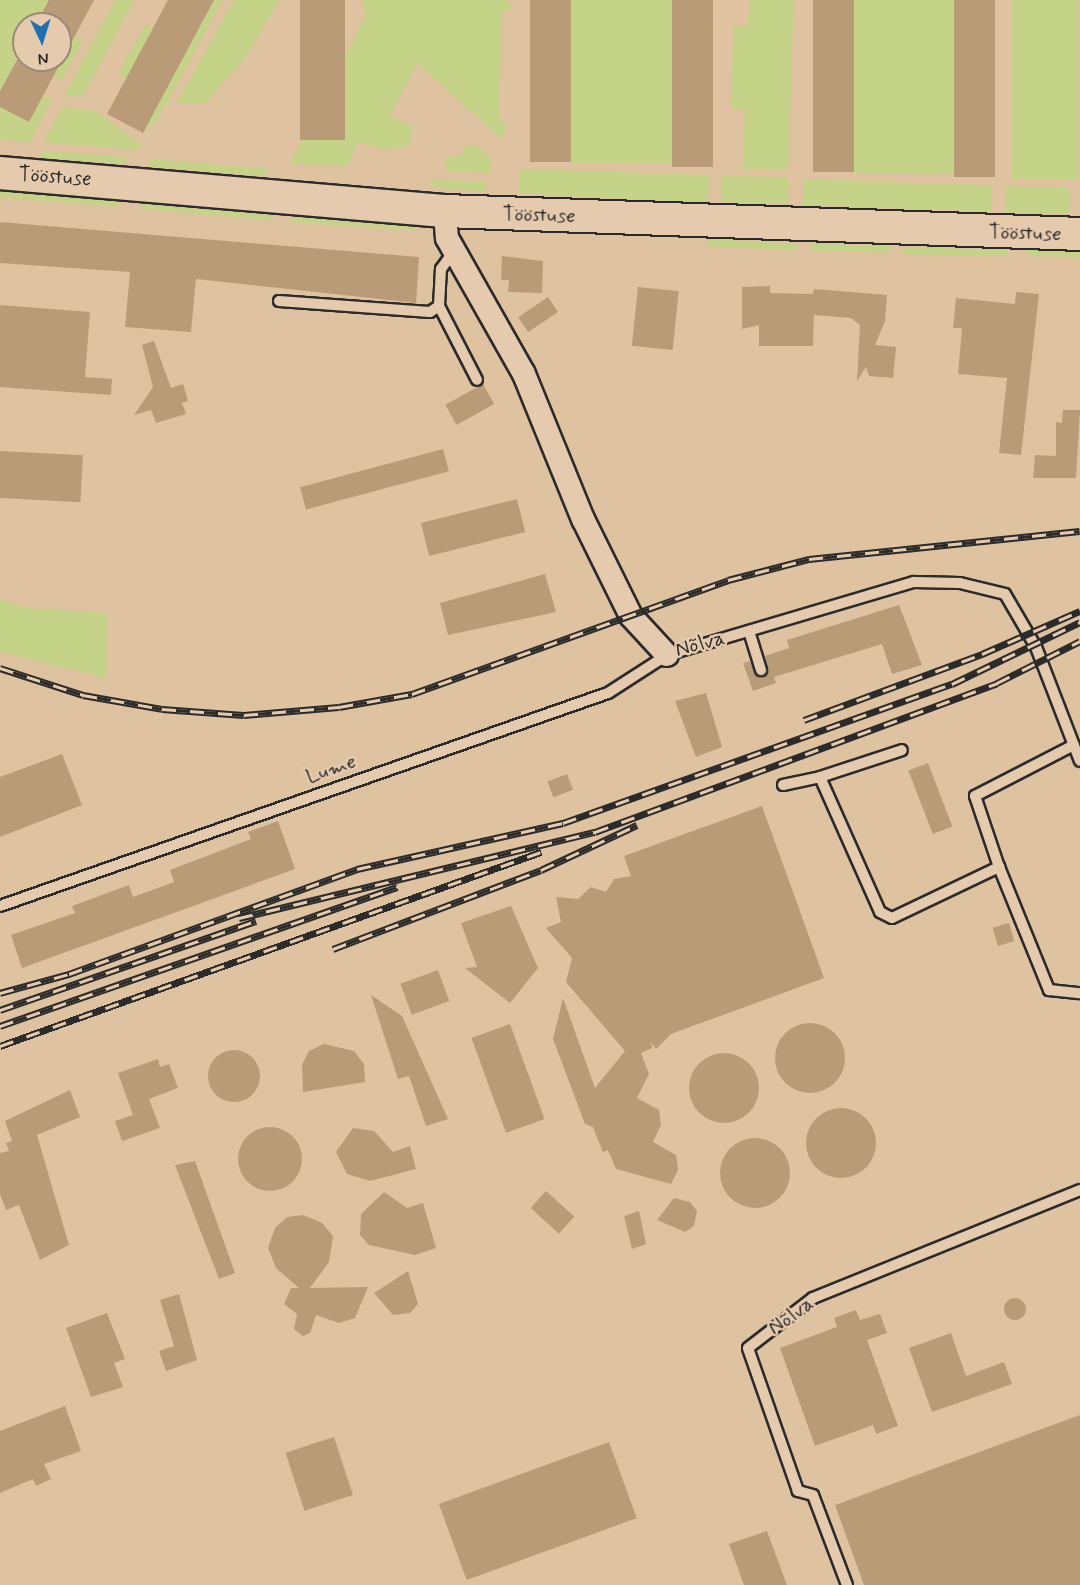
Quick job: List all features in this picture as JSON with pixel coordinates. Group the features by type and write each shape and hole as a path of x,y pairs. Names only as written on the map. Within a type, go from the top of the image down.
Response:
{"street":[{"name":"Tööstuse","path":"0,173 445,211 1080,234"},
{"name":"Nõlva","path":"445,211 454,250 524,374 583,519 631,616 667,655"}],"lane":[{"path":"454,250 441,269 439,306 477,381"},
{"path":"279,301 430,312 439,306"},
{"name":"Nõlva","path":"667,655 914,582 960,583 1005,594 1036,647 1080,761"},
{"path":"749,631 761,670"},
{"name":"Lume","path":"0,906 608,693 667,655"},
{"path":"1074,745 975,796 999,867 1049,990 1080,993"},
{"path":"783,785 820,777 902,750"},
{"path":"820,777 880,912 892,918 999,867"},
{"name":"Nõlva","path":"847,1585 813,1496 798,1491 748,1348 813,1298 1080,1190"}],"green space":[{"path":"0,0 49,0 42,12 12,12 12,68 0,91"},
{"path":"115,0 134,0 83,96 65,95"},
{"path":"214,0 223,0 156,122 143,133"},
{"path":"234,0 279,0 245,58 206,102 176,104"},
{"path":"362,0 505,0 513,6 502,14 499,120 507,124 502,139 417,63 390,116 413,126 408,147 380,149 358,142 348,166 290,164 366,15"},
{"path":"571,0 672,0 672,163 571,163"},
{"path":"749,0 794,0 788,170 724,169 743,168 745,110 731,110 733,25 748,25"},
{"path":"854,0 954,0 954,173 854,173"},
{"path":"1012,0 1077,0 1077,179 1012,179"},
{"path":"146,24 153,28 126,79 118,74"},
{"path":"74,37 82,41 72,61"},
{"path":"56,72 66,72 62,80 54,76"},
{"path":"43,96 52,100 30,142 0,139 0,107 29,122"},
{"path":"63,107 95,111 142,145 137,150 43,142"},
{"path":"466,145 479,147 491,159 490,173 447,171 445,157 461,155"},
{"path":"41,151 126,157 125,164 41,158"},
{"path":"149,159 271,169 260,176 149,166"},
{"path":"520,169 709,175 708,203 518,193"},
{"path":"722,175 789,177 788,204 721,202"},
{"path":"432,179 486,182 486,191 446,189 430,185"},
{"path":"804,179 992,186 991,212 803,205"},
{"path":"1006,186 1070,188 1069,214 1005,212"},
{"path":"0,191 119,202 118,207 0,197"},
{"path":"141,204 273,216 273,221 141,209"},
{"path":"294,217 412,227 419,231 289,222"},
{"path":"707,239 798,244 798,251 707,246"},
{"path":"811,244 890,245 890,252 811,251"},
{"path":"903,247 1008,250 1009,256 903,254"},
{"path":"1028,249 1080,250 1080,257 1028,256"},
{"path":"0,600 26,608 107,613 106,678 0,652"}],"building":[{"path":"49,0 94,0 72,41 72,12 42,12"},
{"path":"168,0 214,0 143,133 107,114"},
{"path":"300,0 345,0 345,140 300,140"},
{"path":"530,0 571,0 571,162 530,162"},
{"path":"672,0 713,0 713,167 672,167"},
{"path":"813,0 854,0 854,172 813,172"},
{"path":"954,0 995,0 995,177 954,177"},
{"path":"12,69 12,72 56,72 29,122 0,107 0,91"},
{"path":"0,222 419,257 416,303 196,279 191,332 125,327 130,272 0,263"},
{"path":"502,256 543,261 542,293 508,292 509,280 501,280"},
{"path":"770,286 770,293 813,294 814,289 887,295 885,321 875,345 896,347 893,378 869,376 866,367 857,381 860,325 851,318 814,315 813,346 759,346 759,325 742,329 742,287"},
{"path":"638,287 679,291 673,350 632,346"},
{"path":"1016,292 1039,294 1021,455 999,453 1007,378 958,374 962,328 953,328 956,298 1015,304"},
{"path":"548,297 558,312 528,332 518,317"},
{"path":"0,305 90,312 85,377 112,379 111,395 0,387"},
{"path":"154,341 171,388 183,384 188,401 182,403 186,414 156,423 151,410 134,415 153,387 142,345"},
{"path":"483,384 494,404 457,425 445,405"},
{"path":"1063,410 1080,410 1076,478 1033,478 1035,455 1056,456 1056,422 1062,423"},
{"path":"443,449 449,471 306,510 300,487"},
{"path":"0,451 83,455 80,502 0,498"},
{"path":"517,499 525,532 429,556 421,523"},
{"path":"545,574 556,612 448,635 440,603"},
{"path":"899,605 922,665 892,674 882,644 774,677 776,683 753,691 743,663 750,661 756,675 764,677 768,671 765,656 789,648 787,640"},
{"path":"706,693 722,747 696,757 675,701"},
{"path":"62,754 82,805 0,837 0,777"},
{"path":"928,763 952,826 933,834 908,771"},
{"path":"567,774 573,790 553,797 547,782"},
{"path":"762,806 824,978 671,1034 656,1049 651,1042 652,1048 641,1053 649,1074 637,1098 659,1110 661,1125 653,1142 676,1155 678,1170 671,1184 616,1169 608,1150 603,1152 593,1127 585,1124 553,1039 563,998 595,1088 625,1051 566,982 572,958 546,928 561,922 556,897 578,899 591,887 606,892 614,879 631,876 624,856"},
{"path":"278,821 295,869 22,968 11,935 75,913 72,906 129,885 133,897 174,882 170,870 251,839 248,832"},
{"path":"511,906 538,968 510,1003 465,968 477,967 461,923"},
{"path":"1009,923 1014,941 998,946 993,928"},
{"path":"438,970 449,1001 412,1015 400,984"},
{"path":"371,995 402,1016 448,1119 426,1126 409,1076 398,1079"},
{"path":"810,1023 829,1029 839,1039 845,1058 839,1077 829,1087 810,1093 791,1087 781,1077 775,1058 781,1039 791,1029"},
{"path":"510,1024 545,1119 506,1133 471,1038"},
{"path":"324,1044 354,1051 364,1064 365,1082 303,1092 302,1065 309,1051"},
{"path":"234,1050 248,1054 256,1062 260,1076 256,1090 248,1098 234,1102 220,1098 212,1090 208,1076 212,1062 220,1054"},
{"path":"724,1053 743,1059 753,1069 759,1088 753,1107 743,1117 724,1123 705,1117 695,1107 689,1088 695,1069 705,1059"},
{"path":"158,1059 160,1067 169,1064 178,1088 149,1099 160,1128 122,1141 115,1121 133,1115 118,1073"},
{"path":"70,1090 80,1117 37,1135 69,1245 40,1260 19,1205 6,1210 0,1194 0,1153 9,1151 6,1143 12,1141 5,1121"},
{"path":"841,1108 854,1111 866,1118 873,1130 876,1143 873,1156 866,1168 854,1175 841,1178 828,1175 816,1168 809,1156 806,1143 809,1130 816,1118 828,1111"},
{"path":"264,1127 276,1127 293,1136 300,1147 302,1159 300,1171 293,1182 276,1191 264,1191 252,1186 243,1177 238,1165 238,1153 243,1141 252,1132"},
{"path":"353,1128 374,1131 393,1152 410,1146 416,1169 370,1181 347,1174 336,1152"},
{"path":"755,1138 768,1141 780,1148 787,1160 790,1173 787,1186 780,1198 768,1205 755,1208 742,1205 730,1198 723,1186 720,1173 723,1160 730,1148 742,1141"},
{"path":"195,1161 235,1273 219,1279 175,1165"},
{"path":"546,1191 574,1216 559,1234 531,1208"},
{"path":"384,1192 407,1208 423,1203 436,1248 415,1255 369,1245 360,1235 361,1214"},
{"path":"674,1198 690,1202 697,1211 694,1226 685,1232 657,1220"},
{"path":"639,1211 646,1244 632,1249 624,1216"},
{"path":"303,1215 322,1223 333,1236 329,1262 310,1288 368,1287 355,1318 339,1323 316,1315 310,1333 303,1336 294,1329 297,1314 284,1304 291,1288 299,1288 276,1268 268,1248 275,1228 287,1217"},
{"path":"408,1271 418,1304 410,1313 393,1315 374,1293"},
{"path":"179,1294 197,1360 166,1371 159,1351 174,1346 160,1300"},
{"path":"1011,1298 1019,1298 1026,1305 1026,1313 1019,1320 1011,1320 1004,1313 1004,1305"},
{"path":"856,1310 860,1320 880,1314 887,1333 867,1340 898,1426 876,1434 873,1425 815,1446 780,1348 837,1327 834,1318"},
{"path":"107,1313 125,1359 114,1363 123,1387 91,1397 66,1328"},
{"path":"951,1333 966,1376 1004,1362 1012,1384 932,1412 909,1348"},
{"path":"65,1406 81,1451 44,1464 51,1479 36,1486 33,1479 0,1493 0,1431"},
{"path":"1080,1415 1080,1585 864,1585 835,1505"},
{"path":"334,1437 353,1495 304,1511 285,1453"},
{"path":"609,1442 637,1518 467,1580 439,1504"},
{"path":"767,1531 787,1585 744,1585 729,1544"}],"railway":[{"path":"0,668 83,695 162,709 244,715 339,707 412,694 728,580 809,559 1080,531"},
{"path":"804,720 982,654 1080,611"},
{"path":"0,993 69,974 357,869 563,823 952,684 1080,622"},
{"path":"239,918 595,832 997,683 1080,641"},
{"path":"333,949 541,870 637,825"},
{"path":"0,1046 541,852"},
{"path":"0,1026 397,887"},
{"path":"0,1010 256,921"}]}
